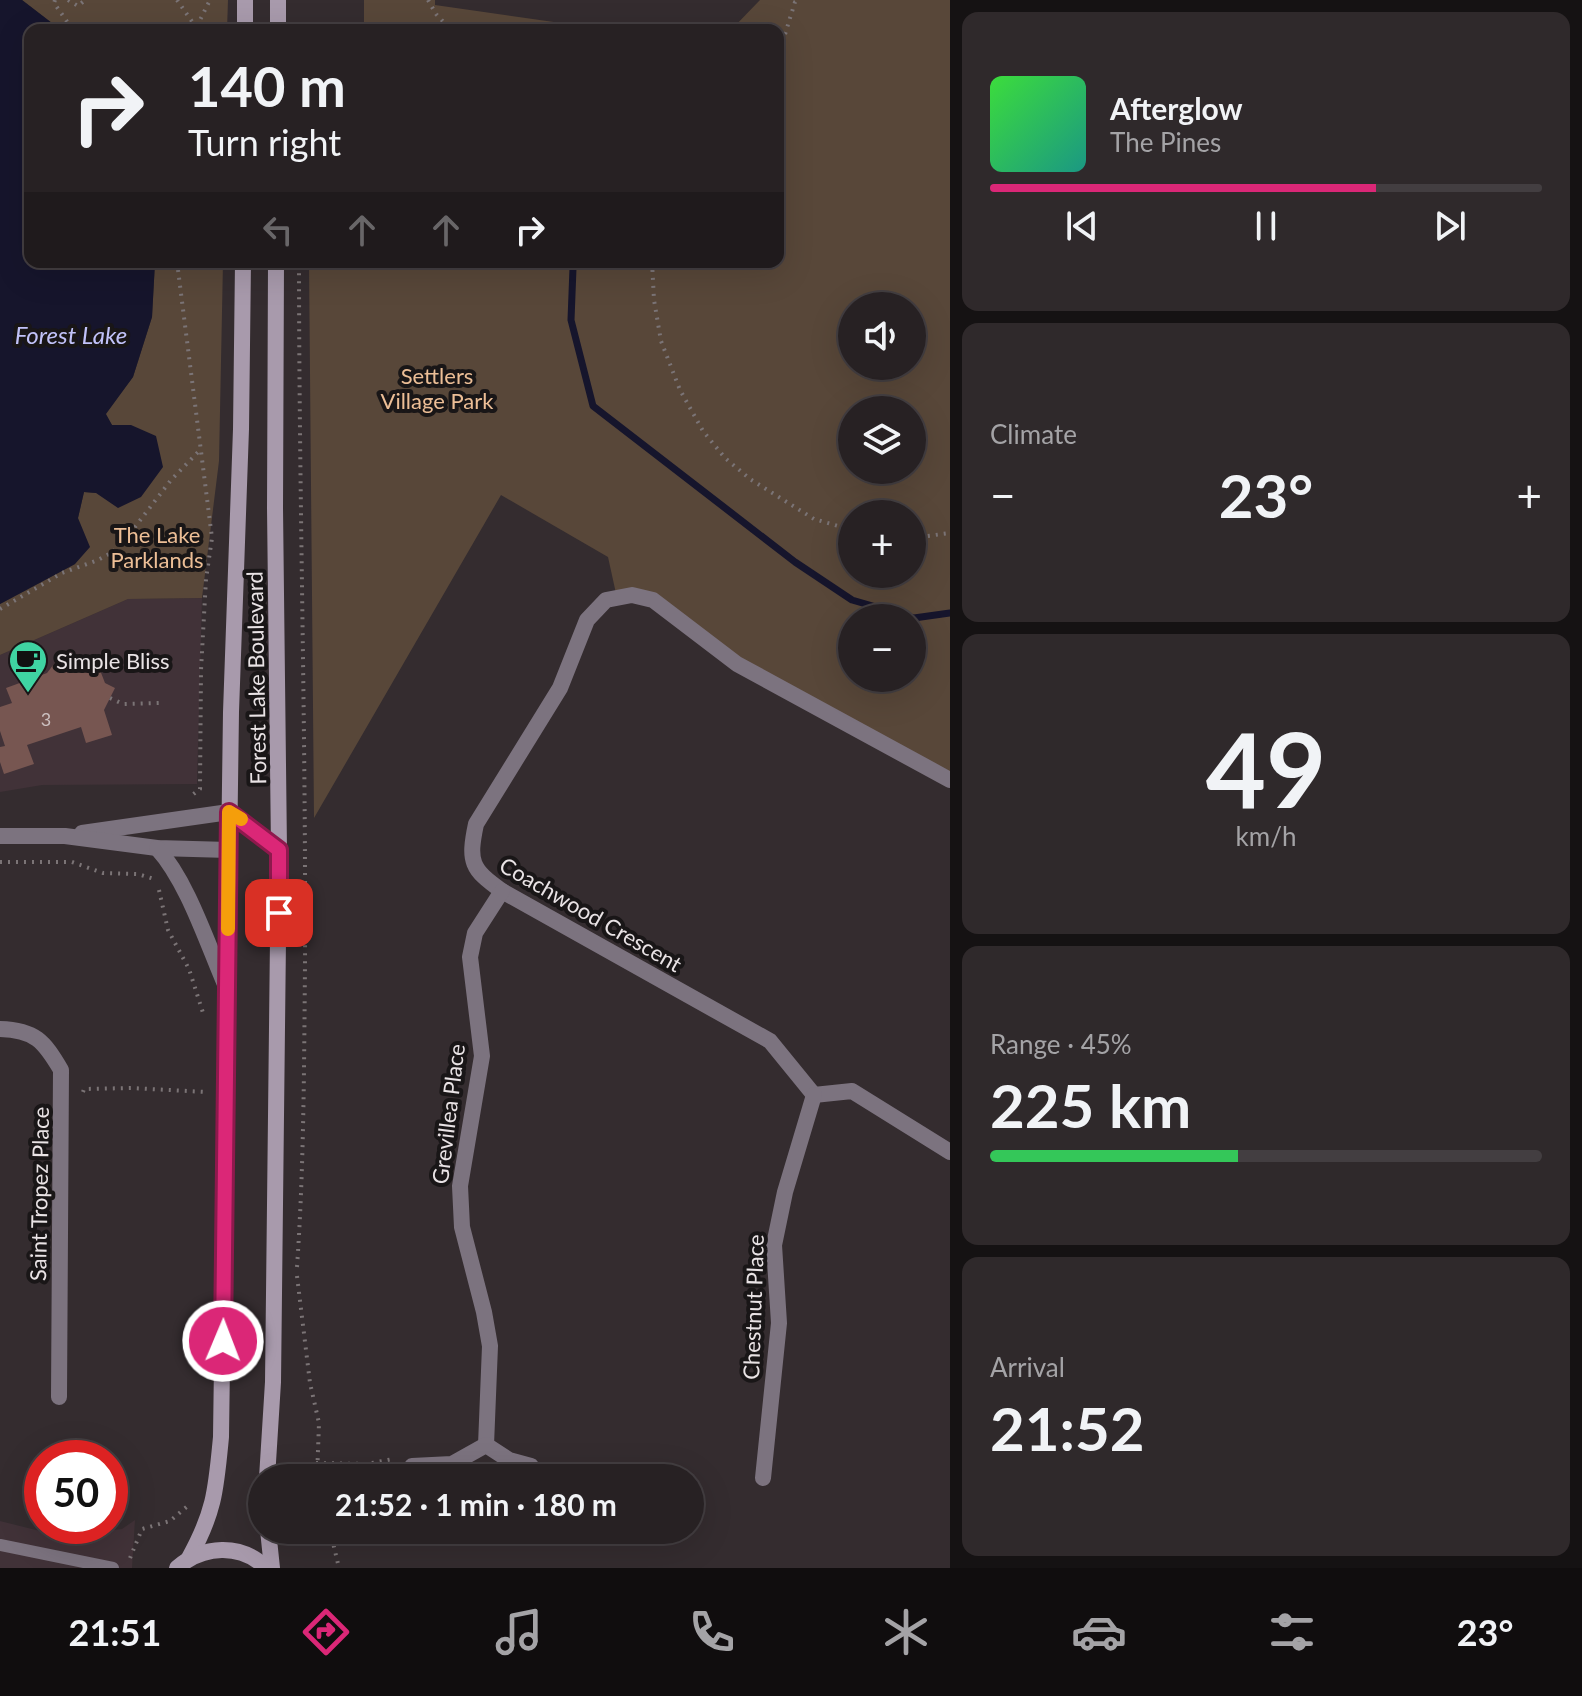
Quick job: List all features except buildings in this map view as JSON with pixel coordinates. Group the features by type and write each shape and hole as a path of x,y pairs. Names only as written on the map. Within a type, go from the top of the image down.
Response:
{"main road":[{"path":"245,0 245,24"},
{"path":"278,0 278,24"},
{"name":"Forest Lake Boulevard","path":"183,1563 206,1528 216,1498 221,1437 229,812 243,268"},
{"name":"Forest Lake Boulevard","path":"268,1464 273,1382 279,850 276,268"},
{"path":"229,812 279,850"},
{"path":"229,850 279,815"},
{"path":"268,1544 269,1568"},
{"path":"183,1563 207,1551 225,1549 243,1553 269,1568"}],"street":[{"name":"Coachwood Crescent","path":"814,1095 770,1041 502,891 478,873 471,849 476,824 560,688 587,620 606,600 632,595 653,600 737,664 950,780"},
{"path":"65,836 229,812"},
{"path":"0,836 65,836 157,848 229,850"},
{"path":"157,848 168,860 181,885 227,989"},
{"name":"Grevillea Place","path":"486,1445 490,1346 462,1227 460,1186 482,1056 470,957 475,933 502,891"},
{"name":"Saint Tropez Place","path":"0,1029 22,1030 46,1044 61,1070 59,1397"},
{"path":"814,1095 852,1091 950,1152"},
{"name":"Chestnut Place","path":"763,1478 779,1323 774,1245 785,1192 814,1095"},
{"path":"452,1464 486,1445 509,1460 524,1464"}],"lane":[{"path":"0,1545 113,1568"}],"path":[{"path":"55,0 69,24"},
{"path":"68,0 78,6 85,0"},
{"path":"177,0 195,24"},
{"path":"200,24 210,0"},
{"path":"428,0 445,24"},
{"path":"784,38 796,1"},
{"path":"178,268 212,538 206,579 201,670 201,778 200,789 191,795 191,819"},
{"path":"299,268 305,843 303,1180 297,1275 306,1355 319,1423 316,1463 367,1464 400,1458 409,1464"},
{"path":"652,268 661,341 680,390 703,431 725,458 750,479 814,519 838,526"},
{"path":"0,609 62,573 113,552 171,480 201,449"},
{"path":"926,536 950,533"},
{"path":"110,698 123,704 161,703"},
{"path":"0,862 72,862 103,873 153,876 161,893 168,930 189,969 204,1012 205,1028"},
{"path":"161,893 181,885"},
{"path":"80,1100 84,1089 206,1092"},
{"path":"126,1568 142,1529 170,1521 190,1504 194,1490"},
{"path":"333,1544 339,1568"}],"shaded area":[{"path":"202,598 197,784 42,785 0,792 0,655 128,599"},
{"path":"135,1520 132,1568 0,1568 0,1521 24,1527 24,1544 128,1544 128,1525"}],"green space":[{"path":"22,0 228,0 227,24 53,24"},
{"path":"364,0 435,0 435,5 568,24 364,24"},
{"name":"Settlers Village Park","path":"760,0 950,0 950,780 737,664 653,600 617,598 608,557 501,495 314,818 309,268 784,268 784,24 737,24"},
{"name":"The Lake Parklands","path":"155,268 223,268 219,461 202,598 128,599 0,655 0,604 75,564 78,518 84,492 96,493 131,425 112,425 105,414 133,377 152,317"}],"water":[{"name":"Forest Lake","path":"0,0 22,0 53,24 24,24 24,268 155,268 152,317 133,377 106,414 112,425 131,425 156,436 163,467 141,497 118,508 96,493 84,492 78,518 90,547 75,564 0,604"}],"waterway":[{"path":"573,268 571,320 593,406 795,562 852,600 914,618 950,613"}],"slow traffic":[{"path":"228,929 229,812 241,819"}],"place":[{"name":"Simple Bliss","path":"28,694"}],"route":[{"path":"223,1341 229,812 279,850 279,913"}]}
